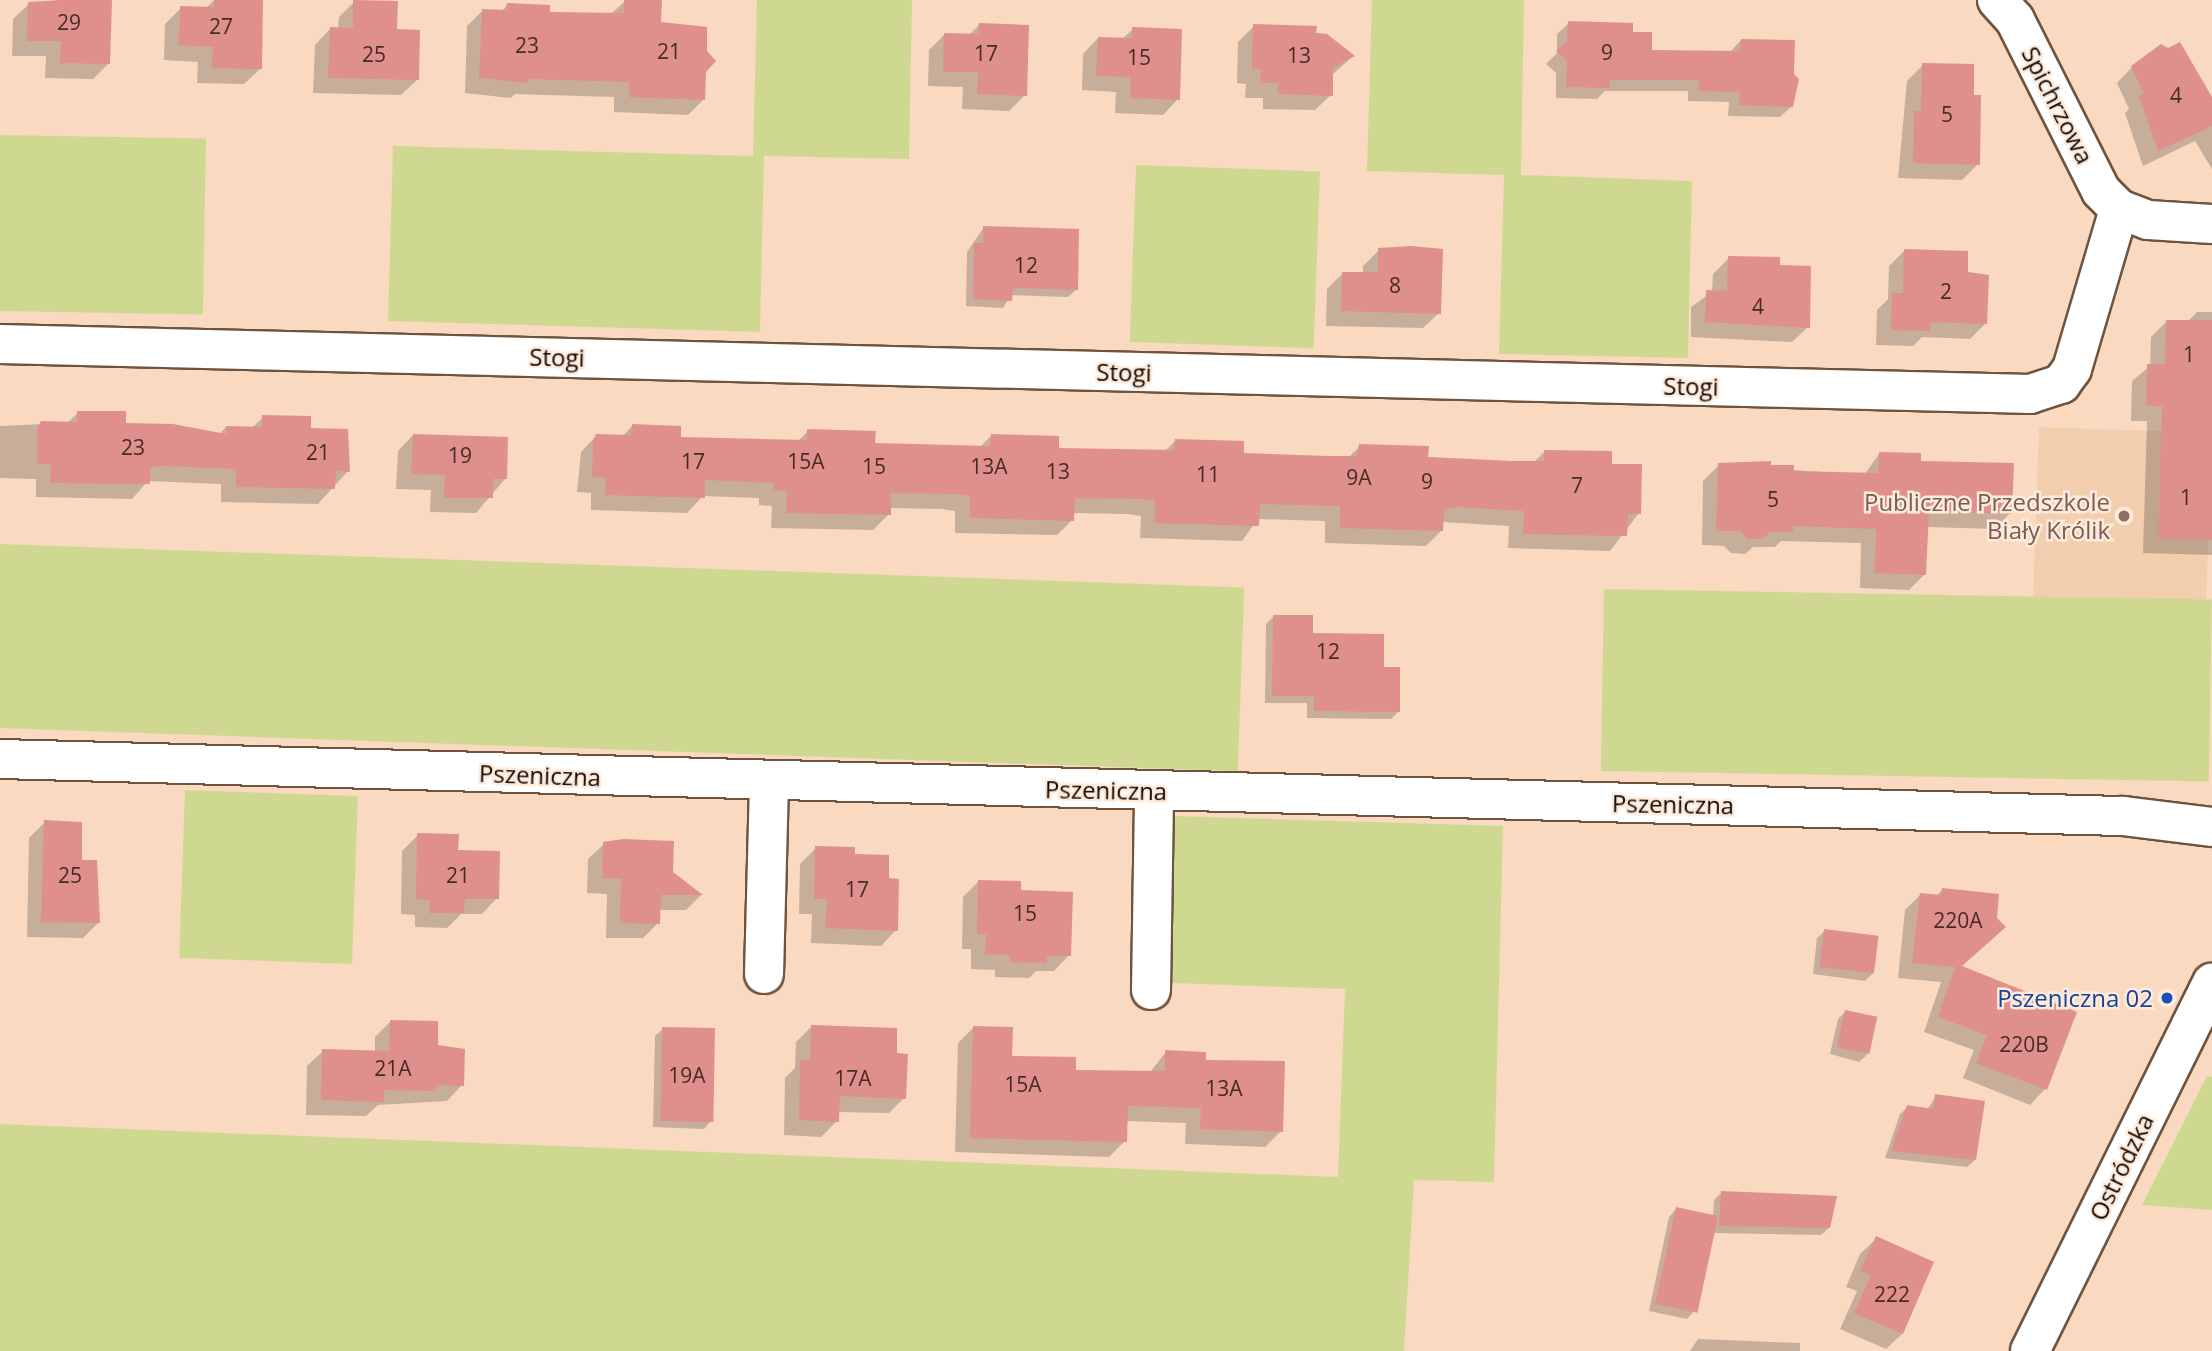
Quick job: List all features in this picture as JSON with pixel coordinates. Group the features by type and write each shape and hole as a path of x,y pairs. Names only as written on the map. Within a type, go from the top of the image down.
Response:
{"street":[{"name":"Spichrzowa","path":"1997,0 2015,20 2101,191 2119,209"},
{"path":"2119,209 2148,220 2212,224"},
{"name":"Stogi","path":"0,344 2030,394 2062,384 2072,369 2119,209"},
{"name":"Pszeniczna","path":"0,759 2123,816 2212,827"},
{"path":"764,974 769,781"},
{"path":"1151,990 1154,791"},
{"name":"Ostródzka","path":"2030,1351 2212,983"}],"shaded area":[{"name":"Publiczne Przedszkole Biały Królik","path":"2039,427 2212,433 2206,607 2033,601"}],"green space":[{"path":"757,0 912,0 909,159 764,156 760,332 388,321 393,146 753,156"},
{"path":"1372,0 1524,0 1521,175 1692,181 1688,358 1499,354 1504,175 1367,171"},
{"path":"0,135 206,139 203,315 0,311"},
{"path":"1136,165 1320,171 1314,348 1130,342"},
{"path":"0,544 1244,587 1238,771 0,728"},
{"path":"1604,589 2212,600 2209,782 1601,771"},
{"path":"185,790 358,796 352,964 179,958"},
{"path":"1174,816 1503,826 1494,1182 1414,1180 1404,1351 0,1351 0,1124 1338,1177 1345,989 1172,983"},
{"path":"2207,1076 2212,1077 2212,1210 2142,1205"}],"building":[{"path":"112,0 110,64 60,63 61,41 27,41 28,2"},
{"path":"214,0 263,0 262,69 212,68 213,47 179,45 180,6 214,7"},
{"path":"353,0 398,1 397,29 420,30 419,80 328,78 330,27 353,28"},
{"path":"624,0 662,0 661,22 707,27 707,51 716,61 706,72 705,100 629,97 629,82 528,79 528,83 479,78 482,9 506,10 507,3 550,5 550,12 624,13"},
{"path":"1568,21 1633,23 1633,32 1652,32 1652,50 1740,51 1741,39 1795,40 1794,74 1799,79 1793,107 1739,105 1740,92 1699,91 1699,80 1610,80 1610,88 1566,87 1567,61 1556,51 1567,42"},
{"path":"979,23 1029,25 1027,96 977,94 978,72 943,72 944,33 978,34"},
{"path":"1253,24 1317,26 1316,33 1327,34 1355,56 1333,68 1333,96 1278,94 1278,83 1260,83 1261,69 1252,69"},
{"path":"1132,27 1182,29 1180,100 1130,98 1131,77 1096,76 1098,37 1132,38"},
{"path":"2180,42 2212,97 2212,126 2158,151 2139,96 2144,94 2131,66 2161,44 2168,48"},
{"path":"1922,63 1974,64 1974,95 1981,95 1980,165 1913,163 1914,111 1921,111"},
{"path":"983,226 1079,229 1078,290 1013,288 1012,301 973,299 974,243 983,243"},
{"path":"1411,246 1443,249 1441,314 1341,311 1342,272 1378,272 1378,248"},
{"path":"1904,249 1968,251 1968,272 1989,275 1987,324 1930,322 1930,331 1891,330 1892,293 1903,293"},
{"path":"1728,256 1780,257 1780,265 1811,266 1810,328 1705,322 1706,290 1727,291"},
{"path":"2166,320 2212,320 2212,540 2158,538 2162,406 2146,406 2147,364 2165,364"},
{"path":"77,411 126,411 126,423 173,424 226,434 226,426 262,427 262,415 311,416 311,428 348,429 350,472 336,471 335,489 236,487 236,469 164,466 150,467 150,484 50,483 51,464 37,464 37,429 41,421 77,422"},
{"path":"632,424 681,426 681,437 807,440 807,429 876,431 875,443 990,446 991,434 1059,436 1059,448 1174,450 1175,439 1244,441 1244,453 1328,456 1357,456 1359,444 1429,446 1428,457 1512,461 1544,461 1544,450 1612,451 1612,464 1642,464 1641,514 1628,514 1627,536 1563,535 1523,534 1524,511 1458,507 1444,509 1443,531 1340,528 1340,506 1260,504 1259,526 1155,523 1155,500 1142,499 1075,498 1074,521 970,518 970,496 957,494 891,493 891,515 786,513 787,491 774,490 774,483 705,480 705,498 605,495 606,478 592,477 593,442 596,434 631,435"},
{"path":"413,434 508,437 507,479 493,479 493,498 444,498 445,475 411,474"},
{"path":"1879,452 1921,453 1921,461 2014,463 2012,514 1929,511 1926,575 1875,573 1876,529 1793,526 1793,532 1770,532 1762,539 1747,539 1740,531 1716,531 1718,463 1771,461 1771,465 1794,465 1794,471 1878,473"},
{"path":"1273,615 1313,615 1313,633 1384,634 1384,667 1400,667 1400,712 1314,711 1314,696 1272,696"},
{"path":"44,820 82,822 82,860 97,860 100,923 41,922"},
{"path":"417,833 459,834 458,850 500,851 499,899 465,899 464,913 429,913 430,900 416,899"},
{"path":"623,839 674,841 673,872 703,895 661,895 660,924 620,923 621,879 602,878 603,842"},
{"path":"815,846 855,847 855,854 889,855 889,878 899,879 898,931 825,928 827,899 814,899"},
{"path":"978,880 1021,881 1021,890 1073,892 1071,956 1047,956 1047,963 1010,962 1010,955 985,954 986,934 977,934"},
{"path":"1942,888 1999,894 1997,918 2006,927 1962,966 2077,1012 2047,1090 1976,1063 1987,1035 1938,1017 1955,967 1912,963 1920,893 1941,895"},
{"path":"1824,929 1879,936 1874,973 1819,967"},
{"path":"1845,1010 1877,1017 1869,1054 1837,1047"},
{"path":"390,1020 438,1021 438,1045 465,1049 464,1086 436,1085 436,1091 384,1090 384,1102 321,1100 322,1049 389,1051"},
{"path":"811,1025 897,1028 897,1053 908,1054 906,1099 840,1096 839,1122 799,1120 800,1060 810,1061"},
{"path":"973,1026 1013,1027 1012,1056 1076,1057 1076,1070 1165,1071 1165,1050 1206,1052 1206,1060 1285,1061 1283,1132 1200,1129 1201,1108 1128,1106 1127,1142 970,1138"},
{"path":"662,1027 715,1028 713,1122 660,1121"},
{"path":"1935,1094 1985,1101 1976,1160 1891,1151 1907,1105 1933,1109"},
{"path":"1721,1191 1837,1196 1830,1228 1719,1226"},
{"path":"1676,1207 1718,1216 1697,1313 1655,1304"},
{"path":"1876,1236 1934,1262 1903,1334 1854,1313 1871,1275 1860,1271"}],"place":[{"name":"Publiczne Przedszkole Biały Królik","path":"2124,516"},
{"name":"Pszeniczna 02","path":"2167,998"}]}
